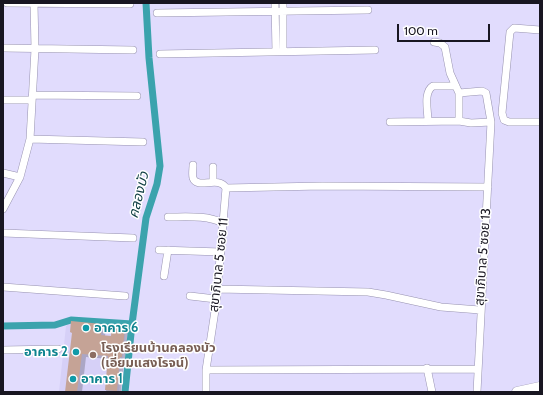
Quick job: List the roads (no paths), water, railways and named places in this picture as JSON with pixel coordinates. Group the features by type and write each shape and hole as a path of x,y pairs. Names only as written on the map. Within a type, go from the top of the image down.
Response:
{"street":[{"path":"7,3 130,4"},
{"path":"3,209 20,177 30,139 35,49 34,3"},
{"path":"276,3 279,11 283,51"},
{"path":"276,52 279,11 283,3"},
{"path":"157,13 368,10"},
{"path":"540,30 514,28 510,32 502,113 504,120 509,122 540,122"},
{"path":"434,42 440,43 445,47 450,73 459,93 459,121"},
{"path":"3,48 133,50"},
{"path":"160,54 375,50"},
{"path":"428,122 427,98 430,88 433,86 455,86"},
{"name":"สุขาภิบาล 5 ซอย 13","path":"459,93 482,91 486,93 491,122 480,310 477,392"},
{"path":"3,100 137,96"},
{"path":"390,122 491,122"},
{"path":"30,139 143,142"},
{"path":"193,165 194,179 196,181 202,183 221,183 226,188 338,186 488,187"},
{"path":"212,182 213,167"},
{"path":"3,173 20,177"},
{"name":"สุขาภิบาล 5 ซอย 11","path":"206,392 206,370 218,289 226,188"},
{"path":"168,217 209,218 223,223"},
{"path":"3,233 133,238"},
{"path":"159,250 221,252"},
{"path":"164,276 168,250"},
{"path":"3,287 125,296"},
{"path":"218,289 368,292 441,307 480,310"},
{"path":"190,296 216,299"},
{"path":"3,350 58,349"},
{"path":"427,368 432,392"},
{"path":"206,370 478,369"},
{"path":"518,392 540,387"}],"waterway":[{"name":"คลองบัว","path":"125,392 146,218 157,184 160,166 149,58 146,3"},
{"path":"3,326 55,325 71,320 132,324"}],"place":[{"name":"อาคาร 6","path":"86,328"},
{"name":"อาคาร 2","path":"76,352"},
{"name":"โรงเรียนบ้านคลองบัว (เอี่ยมแสงโรจน์)","path":"93,355"},
{"name":"อาคาร 1","path":"73,379"}]}
